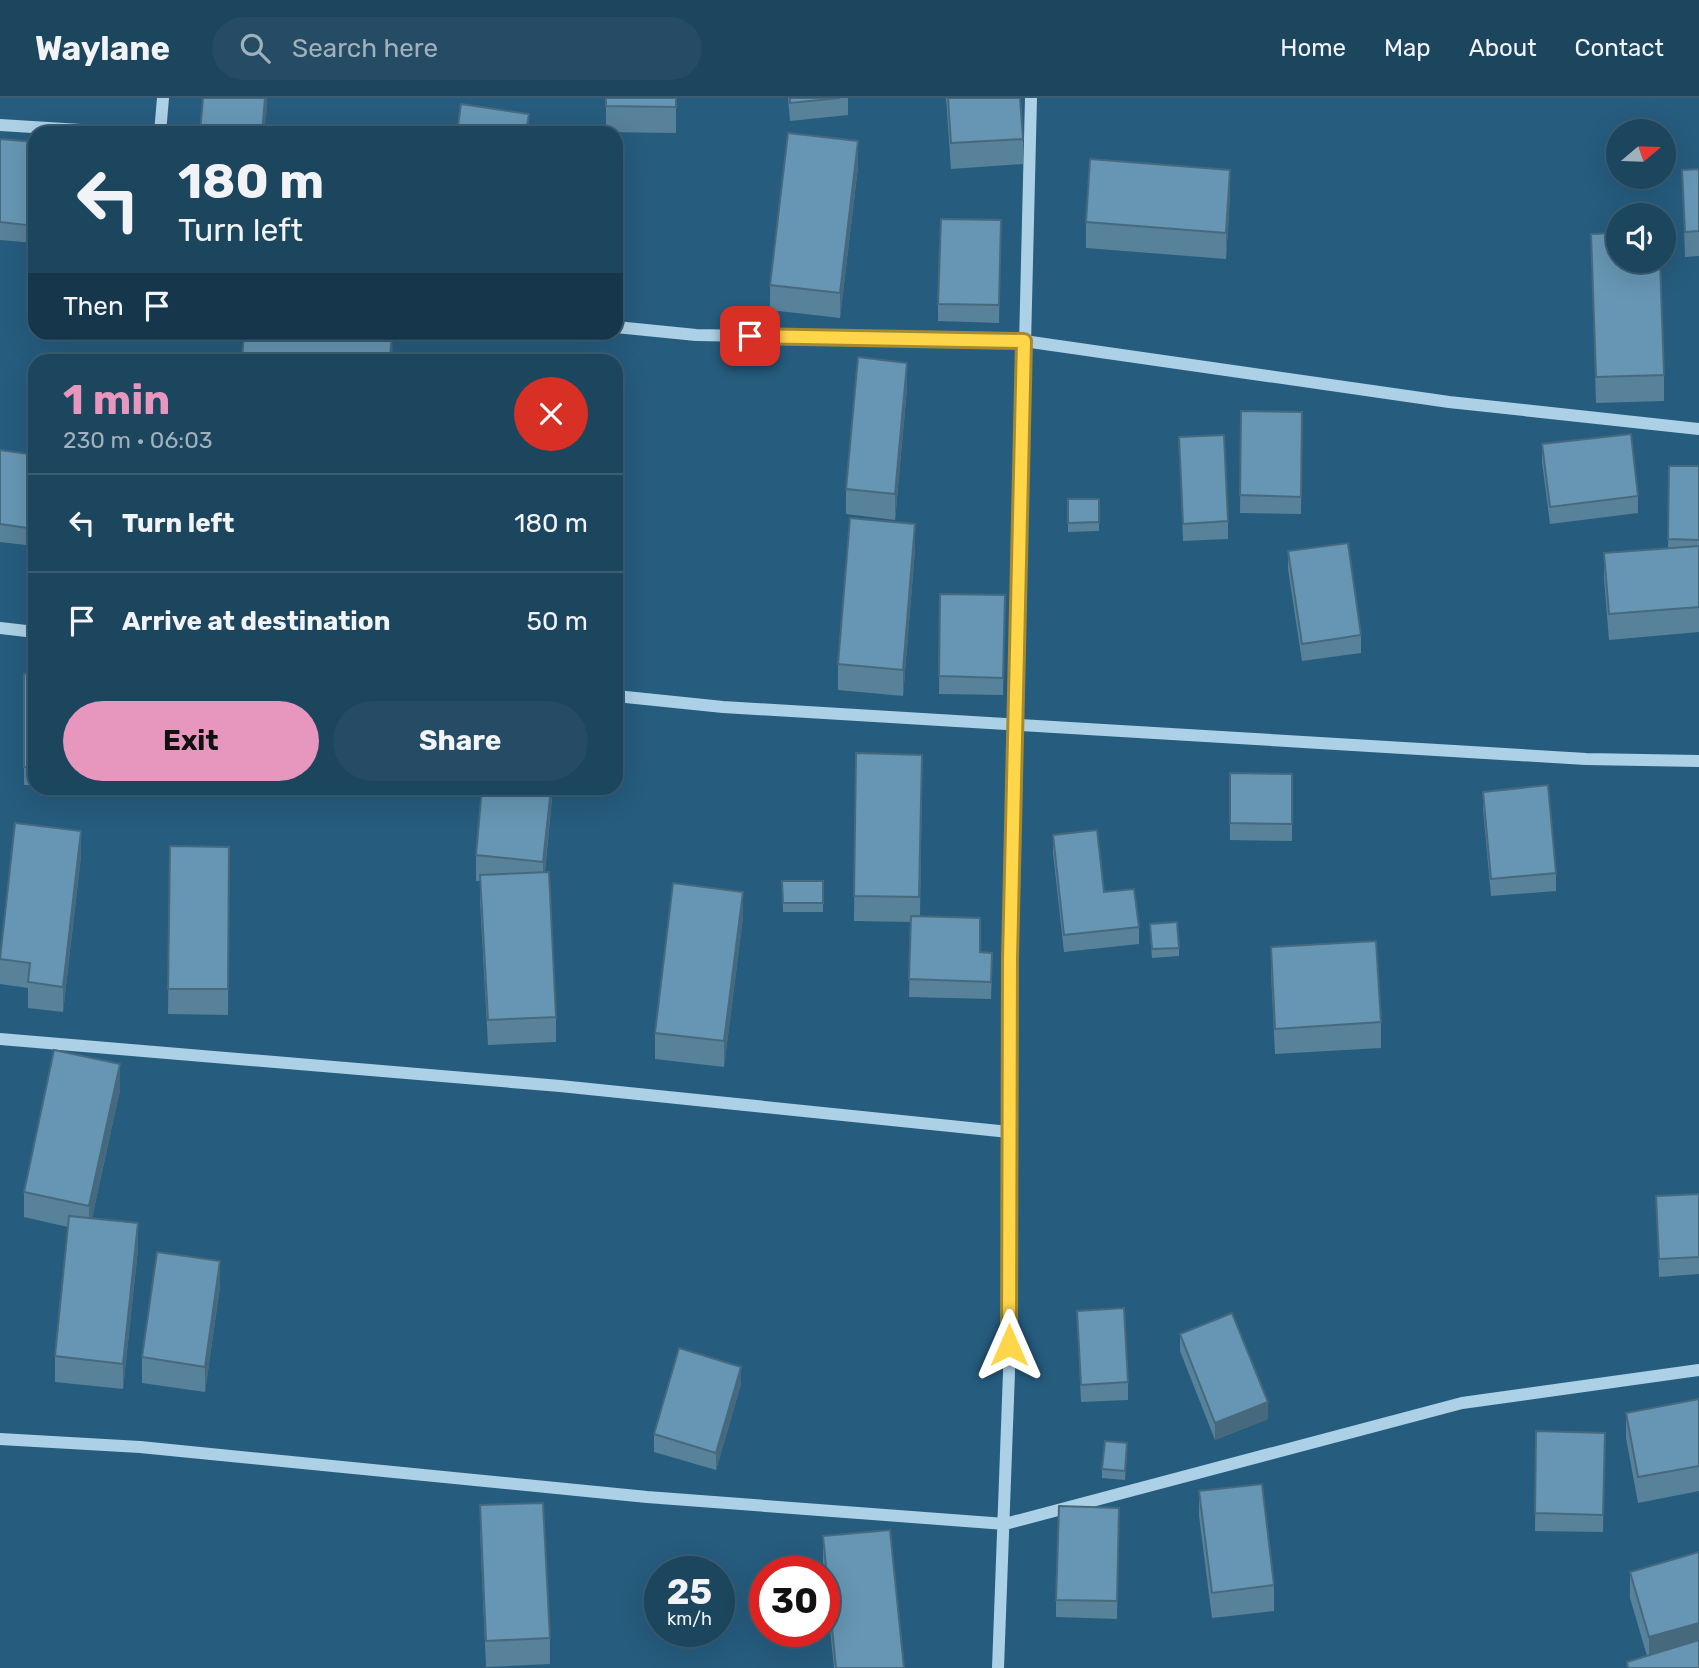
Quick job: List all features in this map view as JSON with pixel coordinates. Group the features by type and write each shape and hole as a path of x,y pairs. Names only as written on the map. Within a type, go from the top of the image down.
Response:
{"street":[{"path":"161,126 163,98"},
{"path":"998,1668 1009,1372 1010,959 1031,98"},
{"path":"0,125 28,127"},
{"path":"623,328 696,335 1024,341 1449,402 1699,429"},
{"path":"0,628 28,631"},
{"path":"623,697 723,707 1015,725 1586,759 1699,761"},
{"path":"0,1039 561,1086 1009,1132"},
{"path":"0,1439 140,1447 647,1497 1004,1524 1462,1403 1699,1370"}],"building":[{"path":"203,98 265,98 263,126 201,126"},
{"path":"606,98 676,98 676,107 606,106"},
{"path":"790,98 840,98 790,103"},
{"path":"948,98 1020,98 1023,139 951,143"},
{"path":"461,104 529,114 527,126 458,126"},
{"path":"788,133 858,141 840,293 770,285"},
{"path":"0,139 28,141 28,225 0,222"},
{"path":"1090,159 1230,170 1226,233 1086,222"},
{"path":"1699,169 1699,231 1685,232 1682,170"},
{"path":"941,219 1001,220 999,305 938,304"},
{"path":"1606,233 1606,273 1660,273 1664,375 1596,377 1591,234"},
{"path":"243,340 391,340 390,354 242,354"},
{"path":"858,357 907,363 895,494 846,489"},
{"path":"1241,411 1302,412 1301,497 1240,495"},
{"path":"1631,434 1638,496 1550,507 1542,444"},
{"path":"1224,435 1228,521 1183,524 1179,437"},
{"path":"0,450 28,454 28,528 0,524"},
{"path":"1669,466 1699,466 1699,540 1668,539"},
{"path":"1068,499 1099,499 1099,522 1068,523"},
{"path":"850,518 915,524 903,670 838,664"},
{"path":"1348,543 1361,635 1302,644 1288,551"},
{"path":"1699,546 1699,607 1609,614 1604,553"},
{"path":"940,594 1005,595 1003,678 939,676"},
{"path":"24,674 28,674 28,767 24,767"},
{"path":"856,753 922,755 919,897 854,896"},
{"path":"1230,773 1292,774 1292,824 1230,823"},
{"path":"1548,785 1556,873 1491,879 1483,792"},
{"path":"481,795 550,795 543,862 476,855"},
{"path":"15,823 81,831 63,987 28,982 30,963 0,959"},
{"path":"1097,830 1104,892 1134,889 1139,927 1064,935 1053,835"},
{"path":"170,846 229,847 228,989 168,989"},
{"path":"549,872 556,1017 488,1020 480,875"},
{"path":"782,881 823,881 823,903 783,903"},
{"path":"673,883 743,892 724,1041 655,1033"},
{"path":"911,916 980,918 980,952 992,953 991,982 909,979"},
{"path":"1177,922 1179,948 1152,949 1150,924"},
{"path":"1376,941 1381,1022 1275,1029 1271,947"},
{"path":"54,1050 120,1064 89,1206 24,1192"},
{"path":"1699,1194 1699,1257 1659,1259 1656,1196"},
{"path":"69,1216 138,1223 123,1364 55,1356"},
{"path":"157,1252 220,1261 205,1367 142,1357"},
{"path":"1124,1308 1128,1382 1081,1385 1077,1311"},
{"path":"1232,1313 1268,1402 1215,1423 1180,1334"},
{"path":"679,1348 741,1367 716,1453 654,1434"},
{"path":"1699,1399 1699,1466 1638,1477 1626,1413"},
{"path":"1536,1431 1605,1433 1603,1515 1535,1513"},
{"path":"1105,1441 1127,1443 1125,1471 1102,1469"},
{"path":"1262,1484 1274,1585 1212,1593 1199,1491"},
{"path":"543,1503 550,1638 486,1641 480,1505"},
{"path":"1059,1506 1119,1508 1117,1601 1056,1600"},
{"path":"890,1530 904,1668 836,1668 834,1647 840,1647 840,1556 825,1556 823,1536"},
{"path":"1699,1552 1699,1623 1649,1637 1630,1572"},
{"path":"1699,1640 1699,1668 1628,1668 1627,1662"}],"route":[{"path":"750,336 1024,341 1010,959 1009,1345"}]}
